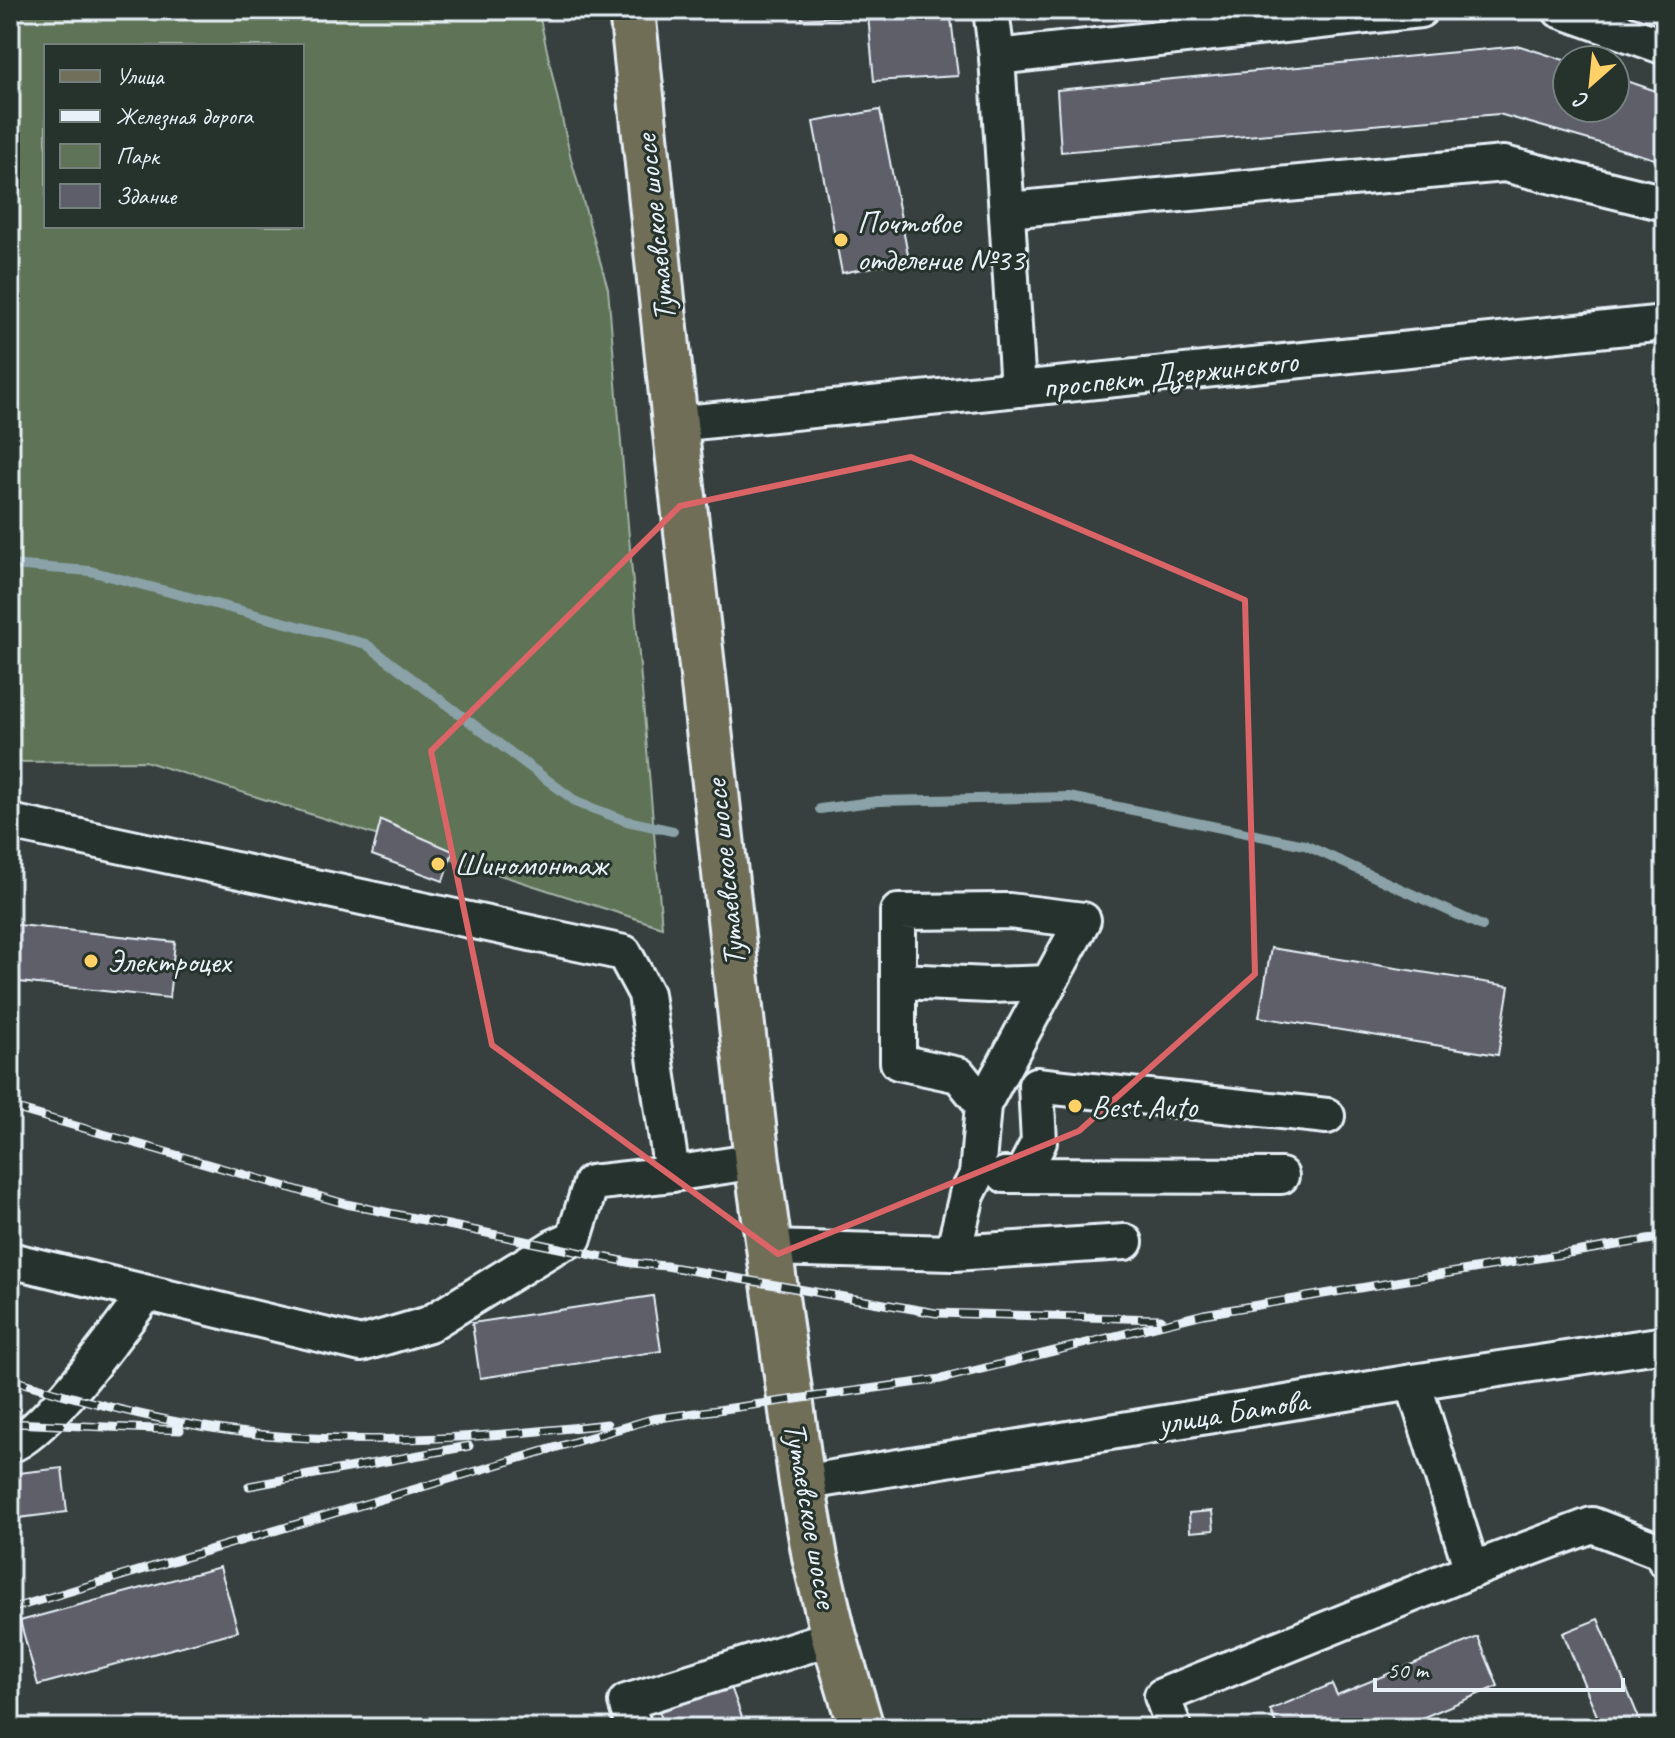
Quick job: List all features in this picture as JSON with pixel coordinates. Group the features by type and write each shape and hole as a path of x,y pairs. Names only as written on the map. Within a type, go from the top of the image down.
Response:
{"main road":[{"name":"Тутаевское шоссе","path":"632,10 757,1161 815,1557 834,1637 861,1728"}],"street":[{"path":"991,10 997,57 1018,389"},
{"path":"997,57 1420,10"},
{"path":"1560,10 1665,47"},
{"path":"1007,210 1504,164 1665,203"},
{"name":"проспект Дзержинского","path":"675,424 1665,323"},
{"path":"10,822 624,953 646,994 672,1174"},
{"path":"953,1253 967,1195 977,1175 983,1105 1083,920 1009,911 898,912 898,1062 959,1075 983,1105"},
{"path":"899,981 989,985 1049,983"},
{"path":"1022,1175 1039,1142 1036,1085 1327,1116"},
{"path":"10,1260 361,1344 429,1324 554,1247 574,1238 591,1183 757,1161"},
{"path":"977,1175 1281,1176"},
{"path":"769,1248 953,1253 1125,1242"},
{"path":"10,1445 42,1423 147,1293"},
{"name":"улица Батова","path":"802,1483 1413,1382 1665,1344"},
{"path":"1413,1382 1472,1570"},
{"path":"1174,1728 1162,1696 1472,1570 1592,1525 1662,1552 1665,1560"},
{"path":"634,1728 626,1702 834,1637"}],"highlighted area":[{"path":"911,457 1245,600 1255,974 1079,1131 778,1254 492,1045 431,751 680,506"}],"green space":[{"path":"10,10 538,10 571,159 608,289 662,927 145,761 10,762"}],"building":[{"path":"801,10 950,10 958,76 874,81 868,15 802,19"},
{"path":"1520,46 1551,56 1551,124 1631,124 1631,82 1665,94 1665,162 1499,114 1061,152 1057,90"},
{"path":"880,110 909,260 842,273 813,122"},
{"path":"381,820 453,851 443,881 372,855"},
{"name":"Электроцех","path":"10,924 175,942 169,998 10,981"},
{"path":"1271,948 1509,986 1498,1055 1259,1017"},
{"path":"653,1296 661,1351 480,1378 472,1323"},
{"path":"62,1468 67,1512 10,1519 10,1474"},
{"path":"1212,1511 1214,1530 1190,1532 1189,1513"},
{"path":"220,1567 238,1631 38,1685 20,1621"},
{"path":"1598,1619 1643,1728 1602,1728 1563,1633"},
{"path":"1478,1637 1498,1686 1398,1728 1278,1728 1270,1710 1332,1684 1337,1695"},
{"path":"731,1687 746,1728 665,1728 659,1711"}],"waterway":[{"path":"10,565 90,571 366,644 578,803 627,821 673,831"},
{"path":"820,809 878,801 1069,797 1305,845 1482,926"}],"railway":[{"path":"10,1107 346,1204 632,1263 666,1266 936,1313 1161,1319"},
{"path":"10,1609 652,1419 941,1379 1204,1314 1665,1237"},
{"path":"10,1379 137,1413 266,1435 351,1439 437,1438 607,1424"},
{"path":"10,1423 180,1430"},
{"path":"249,1486 469,1446"}],"place":[{"name":"Почтовое отделение №33","path":"841,240"},
{"name":"Шиномонтаж","path":"438,864"},
{"name":"Электроцех","path":"91,961"},
{"name":"Best Auto","path":"1075,1106"}]}
